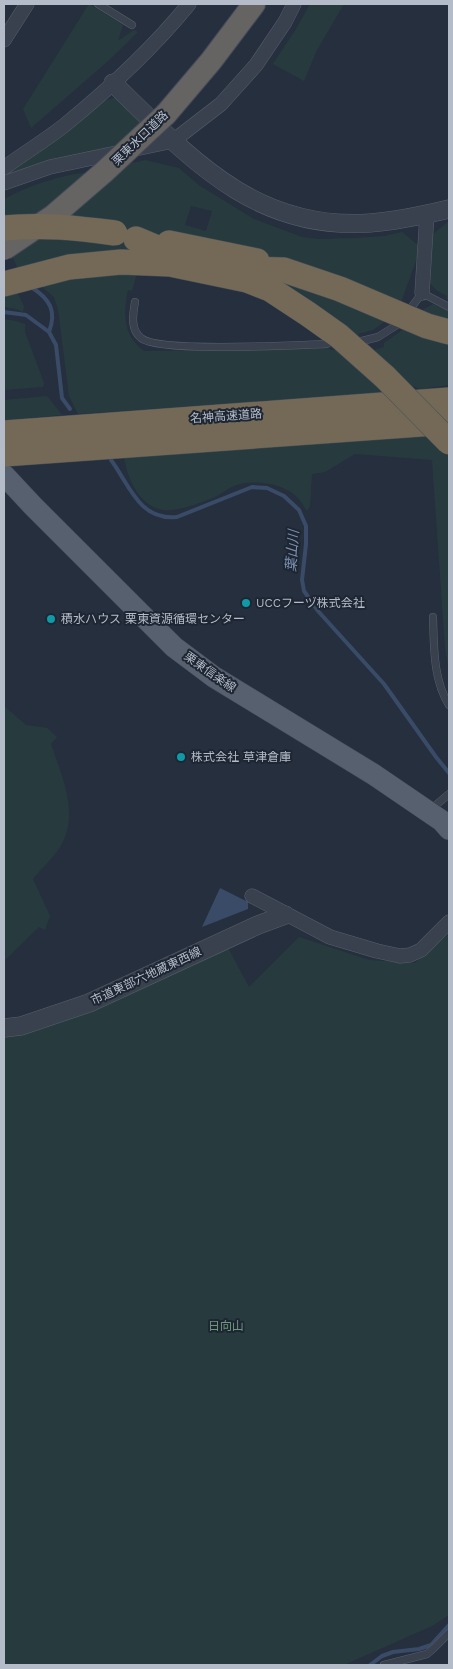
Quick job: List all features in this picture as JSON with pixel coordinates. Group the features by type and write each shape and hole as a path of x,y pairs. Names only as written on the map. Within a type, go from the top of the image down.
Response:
{"highway":[{"name":"栗東水口道路","path":"4,249 53,216 104,172 166,114 211,61 254,4"},
{"path":"4,228 29,225 72,228 125,236 167,252 249,269 284,270 340,289 427,326 449,332"},
{"path":"4,284 69,267 130,263 170,264 258,283 339,336 385,377 449,442"},
{"name":"名神高速道路","path":"4,433 449,400"},
{"name":"名神高速道路","path":"4,454 449,422"}],"main road":[{"name":"栗東信楽線","path":"5,478 174,647 214,677 373,774 442,821 449,829"}],"street":[{"path":"4,40 27,4"},
{"path":"4,168 65,124 113,83 152,45 189,4"},
{"path":"4,183 50,168 173,141 221,104 256,65 285,22 294,4"},
{"path":"113,83 186,153 233,189 256,202 291,215 331,223 370,223 449,209"},
{"path":"422,293 428,214"},
{"path":"252,896 330,937 377,952 400,956 410,955 421,950 449,922"},
{"name":"市道東部六地蔵東西線","path":"4,1028 21,1026 89,1003 285,914"}],"lane":[{"path":"98,4 132,25"},
{"path":"410,308 422,293 449,307"},
{"path":"135,302 132,316 134,328 141,338 152,344 194,346 327,344"},
{"path":"362,341 378,337 400,323"},
{"path":"433,617 434,653 439,680 449,705"},
{"path":"428,812 449,794"},
{"path":"384,1665 427,1654 449,1633"}],"green space":[{"path":"89,4 123,25 118,41 134,30 138,32 108,61 31,128 23,109"},
{"path":"310,4 344,4 317,50 304,81 273,64"},
{"path":"116,97 143,122 115,150 5,175 99,102"},
{"path":"145,160 179,168 200,186 254,219 302,237 319,239 355,238 384,236 402,232 418,245 418,255 400,305 172,238 140,231 61,220 127,164","holes":["191,206 212,211 206,231 185,225"]},
{"path":"90,172 32,218 4,220 4,199 46,181"},
{"path":"449,221 449,301 446,298 447,296 432,286 429,274 433,234"},
{"path":"46,231 72,233 128,243 135,257 19,272 12,255"},
{"path":"4,266 24,306 23,312 4,307"},
{"path":"67,273 137,273 132,291 128,290 125,316 132,339 144,351 343,349 389,392 78,414 69,396 58,309 54,297 41,286"},
{"path":"281,280 388,319 373,330 358,334 364,348 325,312 303,295 280,282"},
{"path":"433,304 449,311 449,385 420,389 409,385 371,351 384,347 384,343 408,326 419,312"},
{"path":"4,319 25,324 25,332 44,383 43,387 4,390"},
{"path":"47,396 62,415 4,420 4,400"},
{"path":"430,435 449,452 449,672 445,648 432,460 355,454 325,472 312,474 310,506 307,511 293,493 279,486 263,483 236,485 213,498 185,508 168,510 158,509 150,505 137,492 128,474 124,456"},
{"path":"4,706 26,725 47,728 57,737 51,744 64,782 69,809 69,822 60,847 33,879 50,916 45,930 39,927 4,961"},
{"name":"日向山","path":"449,934 449,1615 432,1626 344,1665 4,1665 4,1037 17,1035 228,948 249,987 299,937 369,960 415,963"}],"water":[{"path":"220,888 248,902 248,909 202,927"}],"waterway":[{"path":"31,287 43,296 50,306 52,318 49,332"},
{"name":"葉山川","path":"4,312 26,315 49,332 56,345 62,398 70,409"},
{"name":"葉山川","path":"111,460 136,499 153,513 164,517 177,517 252,487 267,488 284,496 299,510 306,526 302,580 304,591 318,611 384,684 449,773"},
{"path":"370,1665 382,1656 393,1652 419,1649 431,1645 449,1625"}],"place":[{"name":"UCCフーヅ株式会社","path":"246,603"},
{"name":"積水ハウス 栗東資源循環センター","path":"51,619"},
{"name":"株式会社 草津倉庫","path":"181,757"}]}
